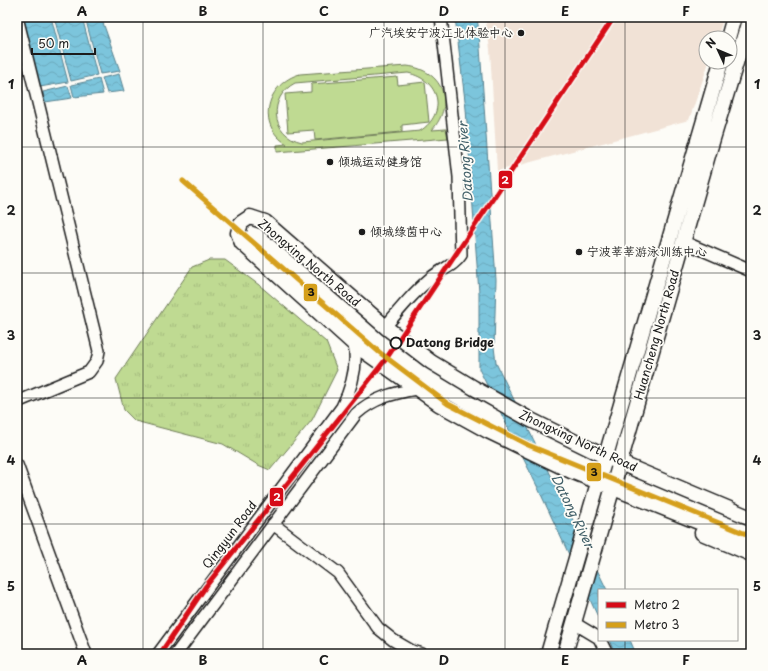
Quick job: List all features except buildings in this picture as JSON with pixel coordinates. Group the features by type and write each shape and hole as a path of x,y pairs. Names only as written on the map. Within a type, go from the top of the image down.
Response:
{"main road":[{"path":"730,30 734,17"},
{"name":"Huancheng North Road","path":"565,654 750,17"},
{"name":"Huancheng North Road","path":"548,654 719,70"},
{"name":"Zhongxing North Road","path":"751,518 621,462 606,457 529,419 474,388 431,362 385,327 265,222 250,216 241,224 238,233 242,243 354,344 439,404 534,454 598,482 751,543"},
{"path":"713,502 751,507"},
{"path":"658,505 700,532 751,554"}],"street":[{"path":"17,402 89,372 97,361 99,351 18,17"},
{"path":"385,327 409,299 433,276 457,262 461,255 459,177 440,17"},
{"path":"684,242 751,271"},
{"name":"Qingyun Road","path":"158,654 342,407 352,381 356,356 354,344"},
{"path":"176,654 345,428 363,407 380,398 416,389"},
{"path":"17,466 86,654"},
{"path":"273,524 338,573 378,628 393,640 422,654"},
{"path":"574,623 598,638"},
{"path":"601,641 607,654"}],"shaded area":[{"path":"485,17 724,17 720,30 698,30 698,70 706,70 689,120 497,171 490,49"}],"green space":[{"path":"407,66 419,69 429,74 437,81 442,89 444,99 443,109 439,120 432,130 446,129 448,138 277,152 277,145 287,144 277,136 271,126 268,116 269,105 273,95 280,86 289,79 300,74","holes":["408,73 427,82 433,90 437,107 429,124 420,131 302,142 291,138 284,132 276,115 280,97 286,89 295,83"]},
{"path":"397,77 398,85 425,82 429,122 402,125 402,132 315,140 314,130 288,132 285,94 311,92 311,84"},
{"path":"209,260 225,260 259,285 326,342 337,370 312,420 270,470 258,465 223,444 135,421 124,410 116,379 192,267"}],"water":[{"path":"23,17 51,17 68,82 40,87"},
{"path":"54,17 82,17 97,75 71,81"},
{"path":"85,17 101,17 120,71 100,74"},
{"path":"455,17 477,17 496,280 494,347 496,363 607,589 598,589 598,617 538,488 479,369 479,293 466,109"},
{"path":"119,74 124,91 107,93 102,78"},
{"path":"99,79 103,94 74,97 71,85"},
{"path":"68,86 72,98 45,102 43,92"},
{"path":"609,641 630,641 636,654 615,654"}],"metro line":[{"name":"2","path":"160,654 206,586 386,359 614,17"},
{"name":"3","path":"183,181 379,352 448,404 528,445 751,536"}],"place":[{"name":"广汽埃安宁波江北体验中心","path":"521,33"},
{"name":"倾城运动健身馆","path":"330,162"},
{"name":"倾城绿茵中心","path":"362,232"},
{"name":"宁波莘莘游泳训练中心","path":"579,252"},
{"name":"Datong Bridge","path":"396,343"}],"water label":[{"name":"Datong River","path":"465,162"},
{"name":"Datong River","path":"573,511"}]}
